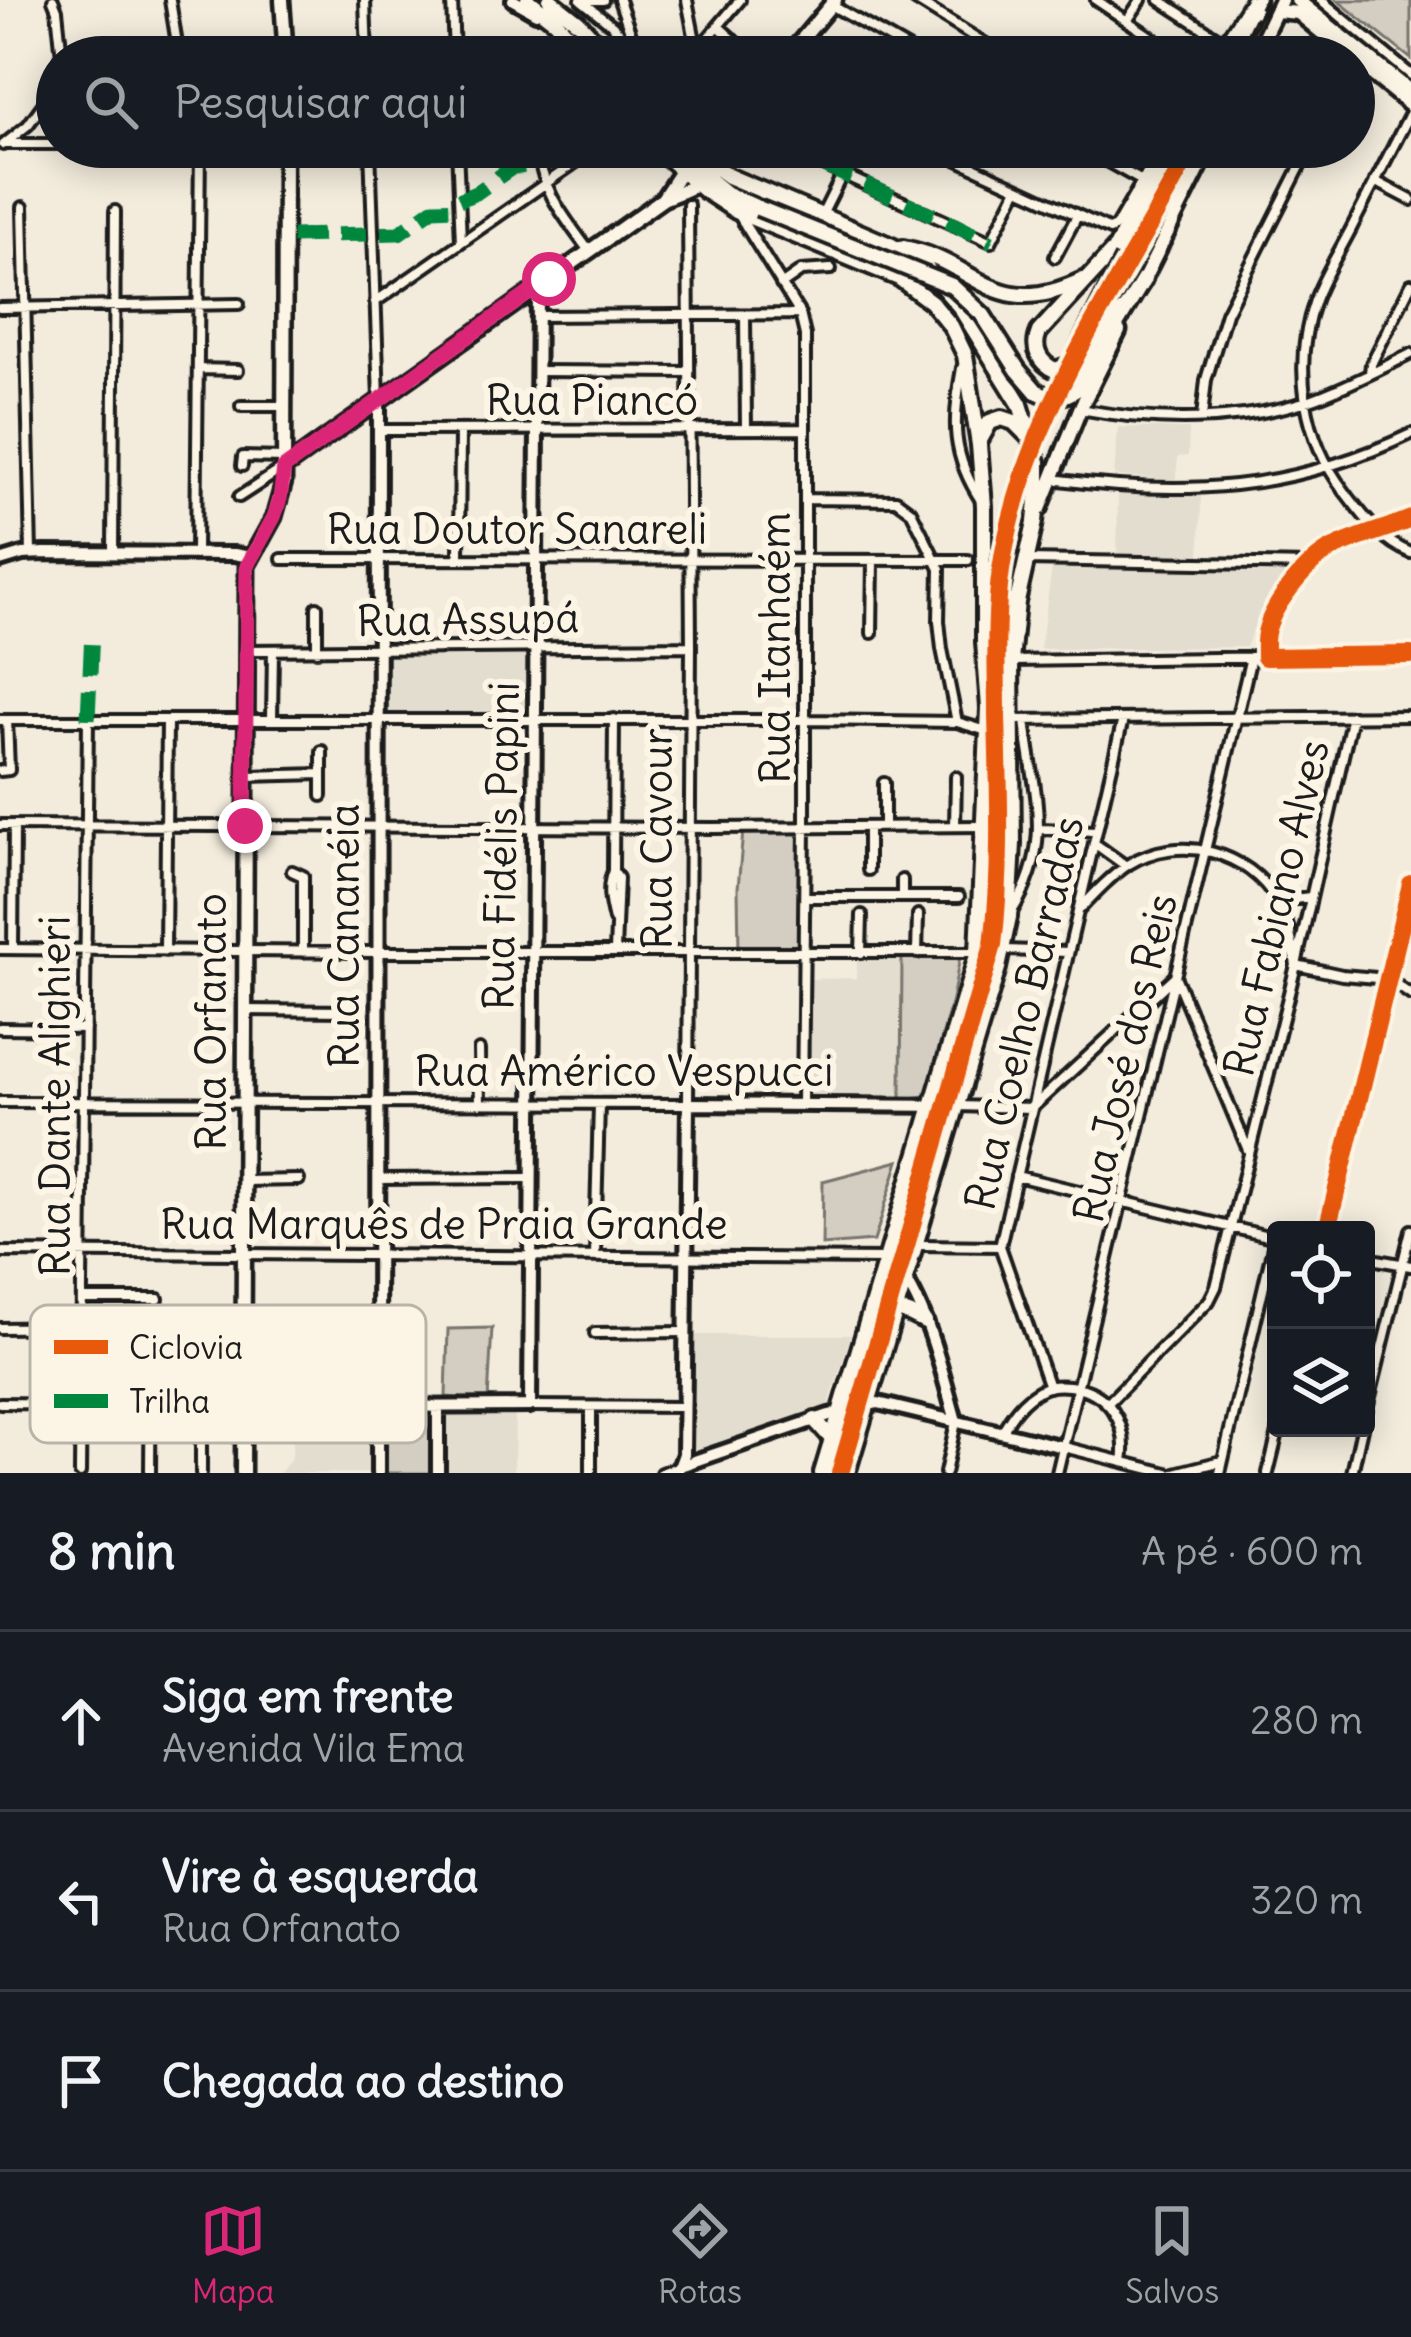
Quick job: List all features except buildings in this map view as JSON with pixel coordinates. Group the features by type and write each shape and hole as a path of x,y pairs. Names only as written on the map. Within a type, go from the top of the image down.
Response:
{"highway":[{"path":"528,0 569,36"},
{"path":"550,0 591,36"},
{"path":"1237,36 1248,20"},
{"path":"700,168 736,211 915,287 942,314 965,355 979,445 989,731 978,952 822,1473"},
{"path":"1124,311 1069,367 1055,370 1043,364 1037,351 1039,332 1115,249 1152,168"},
{"path":"706,177 725,193 758,208 952,286 983,316 1026,381 1036,392 1053,398 1077,389 1144,278"},
{"path":"706,177 922,253 1013,295 1051,293 1091,277"},
{"path":"848,1473 1003,950 1009,916 1018,720 1011,661 1024,560 1035,522 1038,462 1020,404 960,307 927,269 892,246"},
{"path":"979,445 985,428 1001,418 1014,422 1032,441"},
{"path":"874,1302 925,1322"},
{"path":"815,1420 833,1440"}],"main road":[{"path":"282,0 285,36"},
{"path":"1248,20 1254,0"},
{"path":"1297,0 1333,36"},
{"path":"805,36 833,3"},
{"path":"1264,36 1279,5 1327,36"},
{"path":"1375,70 1411,92"},
{"path":"1375,76 1411,109"},
{"name":"Rua Orfanato","path":"244,1305 247,566 274,517 284,463 285,168"},
{"path":"663,199 683,168"},
{"path":"284,463 663,199 706,177 711,168"},
{"path":"989,708 999,565 1013,500 1039,427 1172,168"},
{"path":"1035,522 1081,409 1199,168"},
{"name":"Rua Orfanato","path":"243,1443 243,1473"}],"street":[{"path":"53,0 60,36"},
{"path":"170,0 175,36"},
{"path":"365,0 366,36"},
{"path":"452,0 453,36"},
{"path":"513,0 555,21"},
{"path":"582,0 603,0"},
{"path":"582,0 621,36"},
{"path":"619,0 631,36"},
{"path":"687,0 692,36"},
{"path":"709,36 740,0"},
{"path":"915,0 973,36"},
{"path":"1096,0 1149,36"},
{"path":"1127,21 1141,0"},
{"path":"1160,0 1206,36"},
{"path":"1235,36 1254,0"},
{"path":"1321,0 1364,36"},
{"path":"833,3 887,36"},
{"path":"718,26 729,36"},
{"path":"1375,45 1411,75"},
{"path":"1411,109 1316,298 1306,340 1304,402 1328,468 1377,532 1411,554"},
{"path":"2,145 36,116"},
{"path":"2,145 36,144"},
{"path":"196,554 200,168"},
{"path":"371,168 379,399"},
{"path":"458,168 461,243"},
{"path":"540,168 544,185 589,251"},
{"path":"374,302 568,168"},
{"path":"826,168 992,242 1018,188"},
{"path":"975,168 1106,230 1116,226 1150,168"},
{"path":"1118,168 1142,182"},
{"path":"1202,417 1206,380 1226,313 1299,168"},
{"path":"822,217 842,176"},
{"path":"1375,182 1411,200"},
{"name":"Rua Cavour","path":"678,1470 684,1455 686,1407 691,646 688,205"},
{"path":"23,207 31,554"},
{"path":"113,553 116,211"},
{"name":"Rua Itanhaém","path":"736,211 800,314 805,335 802,1105"},
{"path":"1055,257 1077,216"},
{"path":"781,285 801,271 831,269"},
{"path":"1370,374 1370,364 1411,284"},
{"name":"Rua Fidélis Papini","path":"530,1406 538,287"},
{"path":"0,308 239,304"},
{"path":"538,316 800,314"},
{"path":"745,315 746,429"},
{"path":"1081,409 1166,419 1228,417 1304,402 1411,354"},
{"path":"965,355 955,432 963,470 984,506"},
{"path":"197,369 238,370"},
{"path":"537,371 689,372"},
{"name":"Rua Cananéia","path":"378,1305 379,399"},
{"path":"241,406 284,406"},
{"name":"Rua Piancó","path":"379,430 805,429"},
{"path":"459,559 460,430"},
{"path":"1052,479 1159,490 1213,489 1328,468 1411,434"},
{"path":"242,466 243,457 284,463"},
{"path":"238,497 284,463"},
{"path":"805,499 902,502 911,511 940,568 942,649 957,722"},
{"path":"1265,657 1272,617 1311,565 1330,550 1411,519"},
{"path":"0,561 31,554 250,556"},
{"name":"Rua Doutor Sanareli","path":"282,559 968,560"},
{"path":"872,633 873,560"},
{"path":"1024,560 1311,565"},
{"path":"317,607 317,651"},
{"name":"Rua Assupá","path":"246,650 691,646"},
{"path":"272,720 273,650"},
{"path":"1011,661 1411,655"},
{"name":"Rua José dos Reis","path":"1057,1473 1251,657"},
{"name":"Rua Fabiano Alves","path":"1108,1403 1216,1287 1352,716"},
{"path":"1009,916 1029,880 1040,829 1018,720 1411,716"},
{"name":"Rua Dante Alighieri","path":"84,1305 88,719"},
{"path":"614,719 609,900 615,951"},
{"name":"Rua Coelho Barradas","path":"1048,1387 1000,1246 1124,719"},
{"path":"0,771 9,768 3,720 806,720 957,722 989,731"},
{"path":"165,951 167,720"},
{"path":"322,751 322,796"},
{"path":"245,776 322,774"},
{"path":"956,777 956,826"},
{"path":"884,783 884,826"},
{"path":"0,825 985,826"},
{"path":"13,949 14,825"},
{"path":"868,827 868,870"},
{"path":"1040,829 1097,830"},
{"path":"1094,844 1126,866"},
{"path":"1078,911 1126,866 1161,853 1205,850 1227,856 1270,888 1288,927 1296,965 1388,980 1411,995"},
{"path":"292,871 303,876 303,952"},
{"path":"902,880 902,897"},
{"path":"1329,1221 1411,884"},
{"path":"805,897 959,897"},
{"path":"1278,902 1310,897"},
{"path":"861,953 862,915"},
{"path":"917,952 918,915"},
{"path":"0,949 978,952"},
{"path":"1003,950 1068,952"},
{"path":"1032,1108 1175,976 1248,1151"},
{"path":"244,1010 350,1011"},
{"path":"0,1028 85,1029"},
{"path":"479,1050 480,1104"},
{"name":"Rua Américo Vespucci","path":"0,1102 1032,1108"},
{"path":"595,1256 599,1104"},
{"name":"Rua Fabiano Alves","path":"1234,1118 1258,1113"},
{"path":"1016,1176 1267,1236"},
{"path":"378,1179 531,1178"},
{"path":"244,1181 299,1180"},
{"path":"1375,1381 1407,1266 1411,1230"},
{"path":"915,1245 1000,1246"},
{"name":"Rua Marquês de Praia Grande","path":"0,1252 887,1259"},
{"path":"887,1259 906,1276 955,1416 946,1473"},
{"path":"1375,1260 1407,1266"},
{"path":"1220,1473 1267,1275"},
{"path":"84,1299 158,1298"},
{"path":"0,1328 30,1328"},
{"path":"595,1333 686,1332"},
{"path":"1002,1432 1024,1401 1048,1387 1077,1387 1108,1403 1120,1421 1123,1462"},
{"path":"0,1403 30,1403"},
{"path":"661,1473 868,1405 955,1416 1171,1473 1222,1461"},
{"path":"426,1407 686,1407"},
{"path":"438,1407 438,1473"},
{"path":"591,1407 591,1473"},
{"path":"1268,1473 1277,1437"},
{"path":"1352,1473 1360,1437"},
{"name":"Rua Dante Alighieri","path":"80,1473 81,1443"},
{"path":"150,1443 150,1473"}],"shaded area":[{"path":"1337,0 1411,0 1411,59"},
{"path":"1118,427 1189,429 1188,456 1178,457 1176,480 1114,476"},
{"path":"1118,494 1201,495 1200,558 1117,557"},
{"path":"1052,568 1284,573 1286,577 1260,612 1246,647 1040,649"},
{"path":"527,652 531,656 531,712 527,714 384,712 388,656"},
{"path":"743,831 805,831 804,952 739,953"},
{"path":"902,957 901,1099 809,1099 810,979 856,978 857,958"},
{"path":"902,957 960,957 926,1096 901,1099"},
{"path":"899,1161 874,1241 822,1245 823,1181"},
{"path":"492,1328 488,1401 446,1397 448,1329"},
{"path":"691,1335 851,1335 829,1404 695,1450"},
{"path":"426,1415 433,1415 433,1473 385,1473 385,1443 426,1443"},
{"path":"445,1415 515,1415 514,1473 444,1473"},
{"path":"293,1443 368,1443 369,1473 280,1473 292,1457"}],"railway":[{"path":"1246,36 1264,0"},
{"path":"832,1473 978,978 987,914 998,621 1014,521 1026,476 1052,413 1177,168"}],"marked path":[{"path":"459,200 512,168"},
{"path":"829,168 992,242"},
{"path":"292,236 399,233 433,209 459,208"},
{"path":"88,719 92,630"}],"cycle path":[{"path":"840,1473 993,945 999,831 997,607 1013,512 1053,403 1180,168"},
{"path":"1411,519 1342,544 1313,563 1277,607 1267,629 1265,657 1411,655"},
{"path":"1329,1221 1411,884"}],"route":[{"path":"245,826 247,566 274,517 284,468 549,279"}]}
